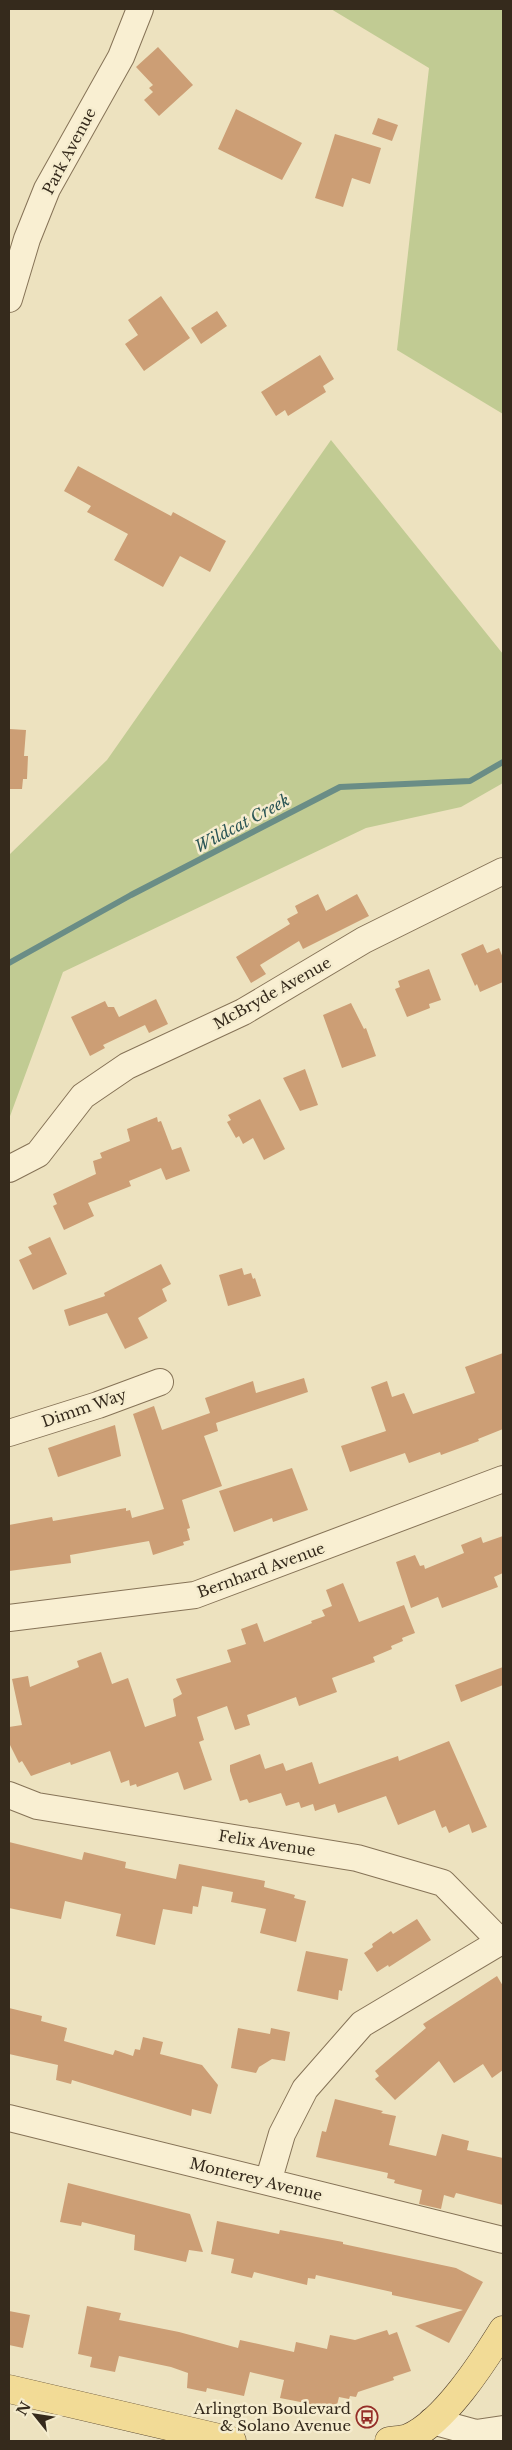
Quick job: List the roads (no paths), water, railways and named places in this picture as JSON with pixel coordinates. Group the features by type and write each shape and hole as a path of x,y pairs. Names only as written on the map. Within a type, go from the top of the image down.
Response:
{"main road":[{"path":"403,2440 432,2421 471,2381 503,2330"},
{"path":"9,2389 232,2441"}],"street":[{"name":"Park Avenue","path":"9,299 27,239 47,188 121,57 140,9"},
{"name":"McBryde Avenue","path":"9,1169 38,1154 83,1096 127,1066 243,1012 364,940 503,871"},
{"name":"Dimm Way","path":"9,1433 98,1405 160,1382"},
{"name":"Bernhard Avenue","path":"9,1618 196,1595 503,1478"},
{"name":"Felix Avenue","path":"9,1795 37,1806 357,1858 434,1880 443,1883 502,1941"},
{"path":"268,2182 282,2134 305,2089 362,2024 502,1941"},
{"name":"Monterey Avenue","path":"9,2118 503,2240"},
{"path":"432,2421 476,2433 503,2429"}],"waterway":[{"name":"Wildcat Creek","path":"9,963 131,895 340,787 470,781 503,762"}],"place":[{"name":"Arlington Boulevard & Solano Avenue","path":"367,2417"}]}
